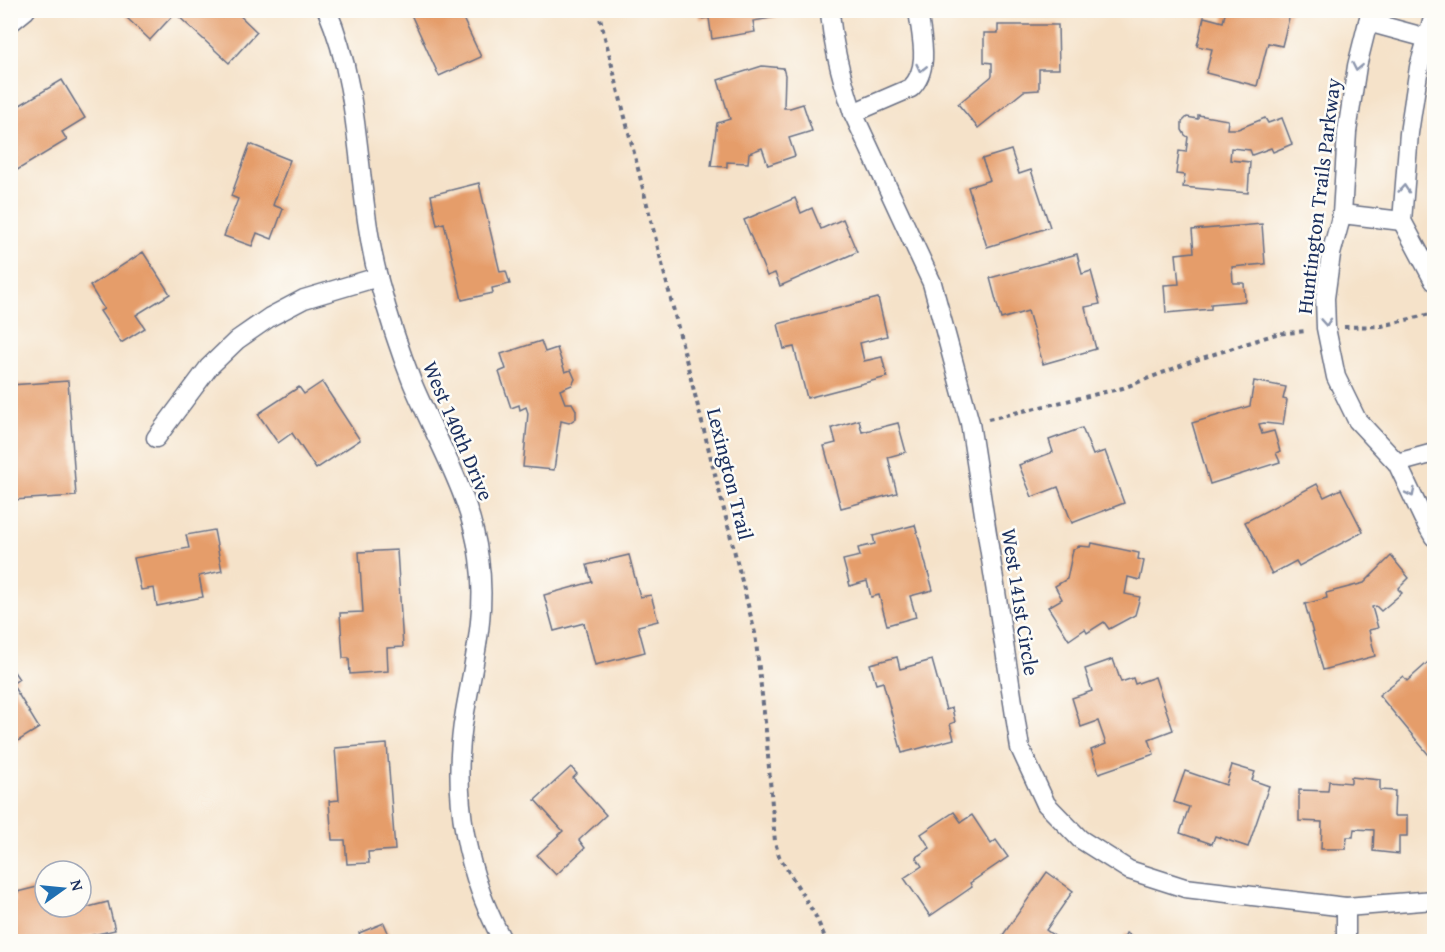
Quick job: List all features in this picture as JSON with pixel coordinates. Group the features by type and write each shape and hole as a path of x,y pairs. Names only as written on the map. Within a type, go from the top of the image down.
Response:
{"street":[{"path":"10,23 26,10"},
{"name":"West 140th Drive","path":"327,10 341,44 349,79 364,206 378,278 393,330 412,382 453,469 469,512 479,557 481,628 464,714 459,786 468,853 481,894 503,942"},
{"name":"West 141st Circle","path":"830,10 836,50 853,113 932,283 970,423 1020,748 1046,804 1080,839 1129,870 1185,888 1346,908 1434,900"},
{"path":"853,113 911,88 917,81 924,57 918,10"},
{"path":"1434,15 1419,67 1409,133 1402,221 1434,281"},
{"path":"1370,16 1428,38"},
{"name":"Huntington Trails Parkway","path":"1370,16 1357,66 1347,132 1342,214 1330,255 1324,298 1326,328 1336,377 1357,420 1397,463 1434,537"},
{"path":"1342,214 1402,221"},
{"path":"156,438 209,367 237,340 270,317 304,300 378,278"},
{"path":"1397,463 1434,453"},
{"path":"1346,908 1346,942"}],"path":[{"name":"Lexington Trail","path":"598,10 755,633 777,849 815,915 827,942"},
{"path":"970,423 1123,387 1276,334 1326,328 1382,326 1434,313"}],"building":[{"path":"132,10 234,10 257,32 229,63 175,13 150,40 126,17"},
{"path":"409,10 459,10 481,57 439,76"},
{"path":"699,10 776,10 777,17 753,21 755,32 712,39 709,18 700,19"},
{"path":"1226,10 1291,10 1282,46 1268,43 1257,86 1206,73 1212,49 1197,46 1204,17 1223,22"},
{"path":"998,25 1058,25 1059,69 1039,69 1039,90 1024,91 978,128 958,104 992,76 992,63 984,62 984,33 998,33"},
{"path":"762,66 783,68 785,75 784,108 803,104 812,131 789,138 795,156 768,165 762,148 749,153 748,163 727,162 727,167 711,166 717,123 730,119 718,80"},
{"path":"62,80 85,118 62,132 67,140 14,172 10,167 10,111"},
{"path":"1198,115 1228,120 1227,129 1238,129 1265,118 1268,123 1282,118 1292,144 1273,152 1271,148 1252,155 1250,150 1231,148 1230,160 1250,162 1248,193 1183,187 1185,175 1176,174 1179,151 1186,152 1188,137 1182,130 1182,122 1187,117 1198,119"},
{"path":"250,144 290,160 273,205 283,209 272,239 257,233 252,246 224,236 238,199 231,196"},
{"path":"1011,150 1019,174 1031,170 1050,227 987,247 968,187 990,180 982,159"},
{"path":"479,183 500,272 506,271 510,284 492,288 493,293 462,300 444,223 437,225 431,195"},
{"path":"795,198 801,213 812,208 821,229 843,219 857,252 780,286 775,273 767,276 744,220"},
{"path":"1262,224 1265,264 1232,267 1233,283 1244,283 1245,301 1211,304 1211,309 1166,313 1164,285 1179,284 1176,254 1194,252 1192,230"},
{"path":"143,252 170,294 136,315 145,328 121,343 100,311 104,309 90,286"},
{"path":"1077,254 1082,274 1091,271 1100,304 1085,307 1096,349 1043,364 1028,311 1001,319 990,278"},
{"path":"878,298 887,336 860,343 864,361 882,357 887,377 807,398 794,347 784,349 778,324"},
{"path":"541,341 545,352 557,348 565,372 571,370 575,379 572,385 560,390 565,403 572,403 576,410 576,418 569,423 561,421 554,470 523,467 528,413 526,407 520,410 519,405 511,408 499,372 506,369 501,354"},
{"path":"68,381 76,496 13,500 10,463 10,385"},
{"path":"1254,381 1286,387 1283,399 1287,400 1283,425 1259,424 1262,434 1274,431 1280,451 1276,453 1280,462 1210,484 1192,423 1250,406"},
{"path":"322,382 360,440 316,469 292,433 278,443 258,414 299,387 304,394"},
{"path":"859,420 862,432 898,423 906,452 888,457 897,493 841,508 824,446 836,443 832,428"},
{"path":"1082,428 1093,455 1105,451 1124,503 1072,523 1058,487 1032,497 1019,465 1053,452 1049,440"},
{"path":"1317,484 1324,497 1341,489 1363,532 1299,566 1296,561 1272,574 1245,522"},
{"path":"915,525 933,590 910,596 916,617 887,625 879,595 871,597 867,581 850,586 843,560 860,556 858,548 875,544 873,536"},
{"path":"214,530 222,571 199,576 203,597 157,606 154,588 141,590 134,558 189,548 186,535"},
{"path":"1092,543 1139,553 1138,559 1144,561 1140,580 1128,577 1125,594 1140,597 1135,615 1109,629 1104,622 1087,633 1085,629 1069,640 1048,607 1062,599 1055,586 1067,579 1073,550 1079,546 1091,547"},
{"path":"397,550 403,647 387,648 388,671 350,674 349,658 343,658 340,613 363,612 359,552"},
{"path":"629,555 640,597 651,595 658,621 638,626 645,652 595,665 584,623 554,631 544,595 592,582 587,565"},
{"path":"1391,556 1409,578 1398,589 1402,593 1381,611 1376,606 1372,607 1378,628 1369,630 1375,656 1323,670 1305,604 1327,598 1326,593 1364,583"},
{"path":"897,657 900,669 932,660 946,710 952,708 955,722 950,724 954,739 902,753 883,682 876,684 870,664"},
{"path":"1434,657 1433,760 1379,695 1403,676 1407,681"},
{"path":"1113,659 1121,682 1133,678 1135,684 1155,677 1173,730 1149,739 1154,754 1099,773 1091,750 1106,744 1098,721 1081,727 1072,698 1092,691 1085,669"},
{"path":"10,666 19,679 12,684 39,728 10,746"},
{"path":"387,744 395,850 368,852 369,863 347,864 345,840 332,840 329,801 339,800 335,748"},
{"path":"1232,765 1255,772 1252,780 1269,786 1248,847 1215,836 1212,844 1180,833 1189,807 1174,802 1185,771 1226,785"},
{"path":"571,767 577,774 573,778 606,815 579,840 585,848 556,875 537,855 563,831 535,800"},
{"path":"1351,777 1380,780 1380,790 1395,791 1394,816 1407,816 1407,836 1399,836 1399,854 1373,851 1374,830 1354,829 1353,837 1347,837 1346,849 1321,849 1322,822 1299,821 1299,790 1328,791 1329,781 1351,783"},
{"path":"954,812 961,822 972,815 991,844 996,840 1008,857 970,883 972,887 930,916 904,878 922,866 916,857 930,848 921,834"},
{"path":"1047,872 1073,891 1046,930 1057,938 1058,942 998,942"},
{"path":"33,888 33,919 93,919 93,906 108,902 115,930 80,938 81,942 10,942 10,904 15,902 13,893"},
{"path":"384,923 392,942 363,942 359,933"},
{"path":"1126,933 1143,942 1122,942"}]}
